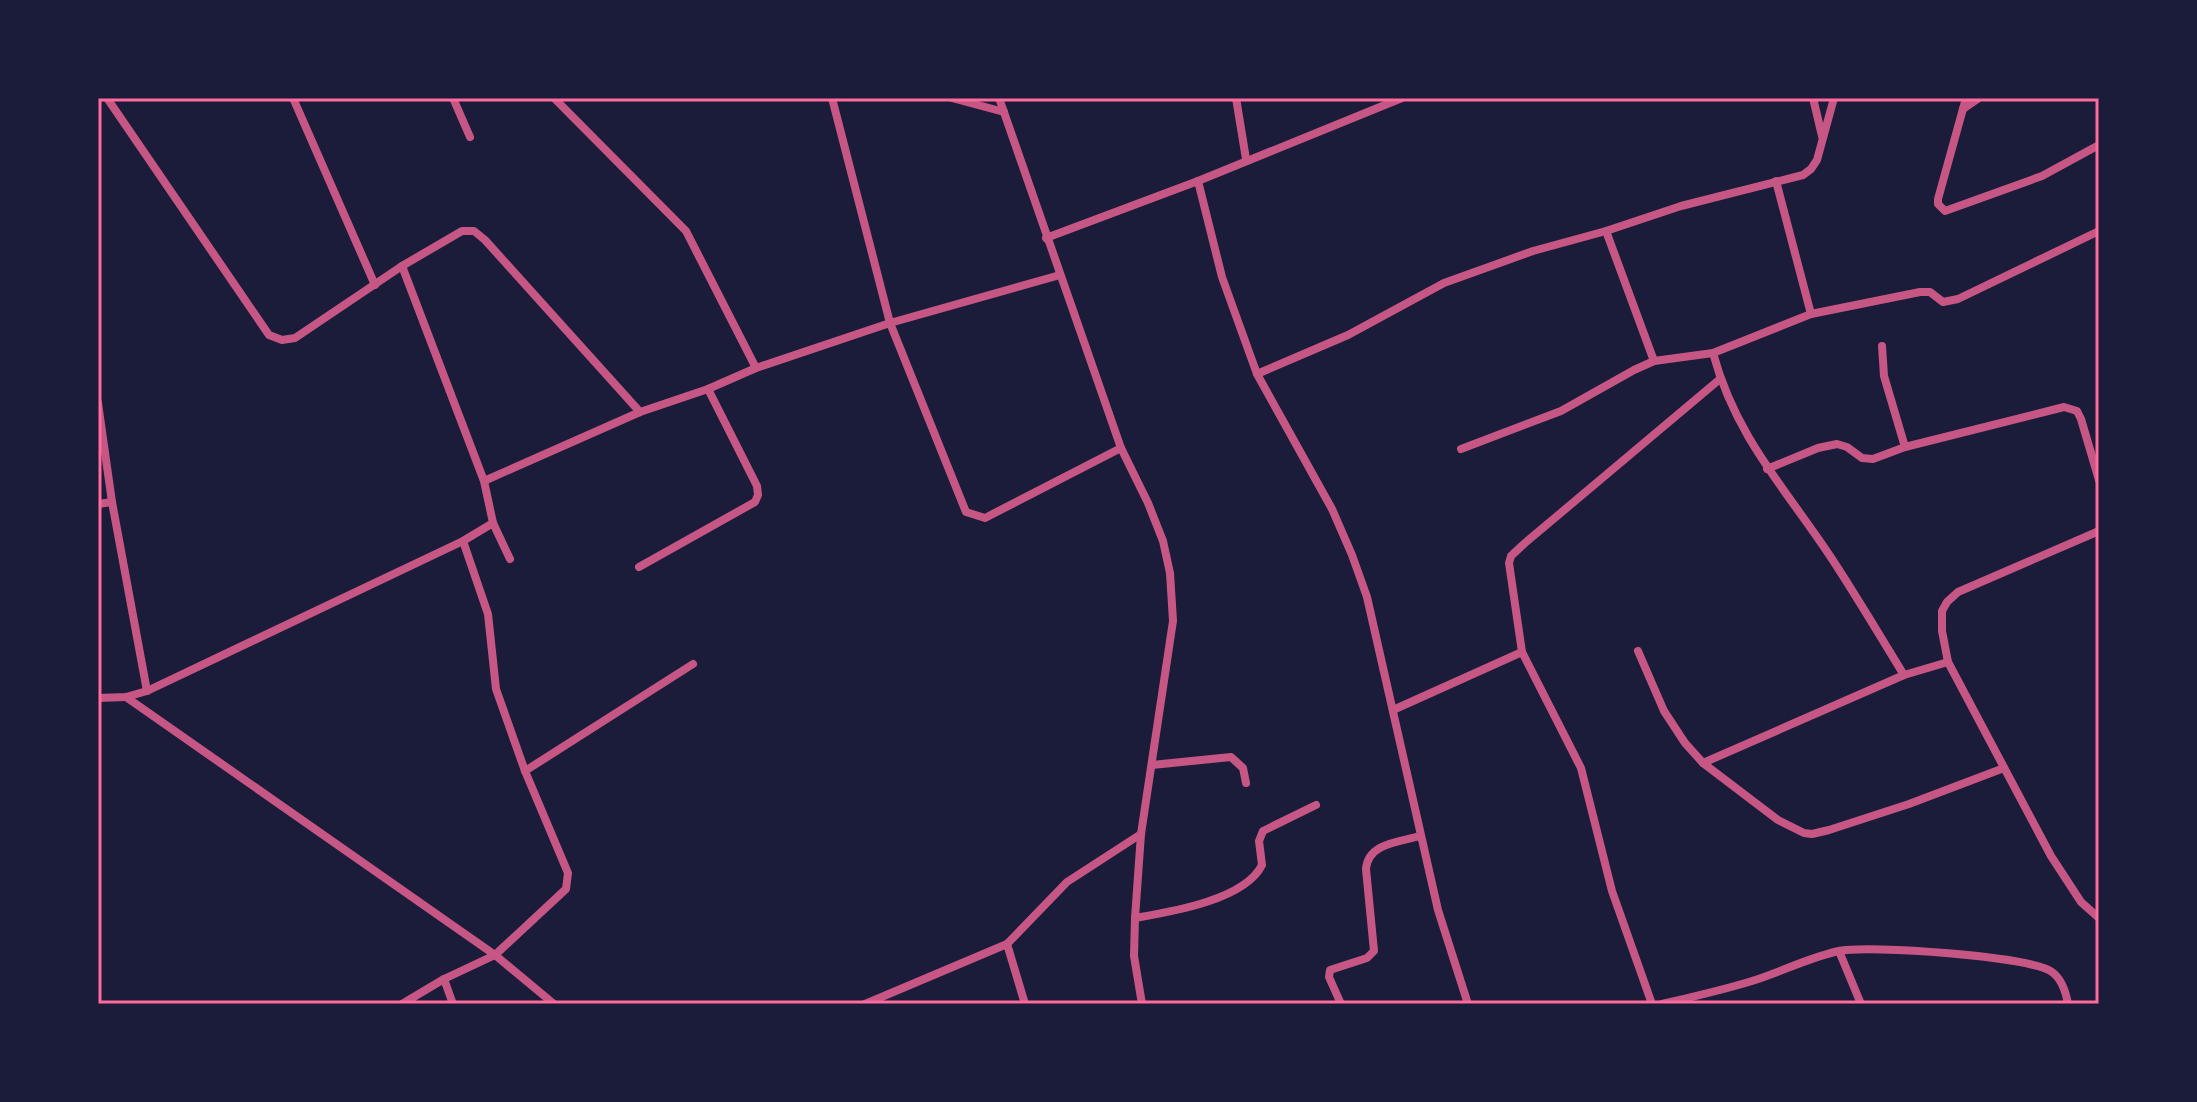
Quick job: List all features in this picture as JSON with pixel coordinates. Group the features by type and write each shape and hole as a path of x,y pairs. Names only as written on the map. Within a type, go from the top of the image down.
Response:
{"street":[{"path":"107,98 269,335 282,340 295,338 402,266 462,231 474,231 640,412"},
{"path":"293,98 375,285"},
{"path":"453,98 470,137"},
{"path":"554,98 686,231 756,368"},
{"path":"832,98 890,323 966,512 985,518 1121,448"},
{"path":"952,98 1004,112"},
{"path":"999,98 1121,448 1163,541 1170,573 1173,621 1141,834 1135,918 1134,956 1142,1004"},
{"path":"1236,98 1246,159"},
{"path":"1046,238 1198,181 1402,98"},
{"path":"1813,98 1823,138"},
{"path":"1257,374 1348,335 1444,283 1533,251 1681,206 1803,175 1817,160 1834,98"},
{"path":"1966,98 1938,199 1938,204 1945,211 2042,176 2099,145"},
{"path":"1962,109 1979,98"},
{"path":"1198,181 1222,277 1257,374 1332,509 1352,555 1377,635 1438,910 1468,1004"},
{"path":"1776,181 1811,314"},
{"path":"1606,231 1654,361"},
{"path":"1461,449 1561,411 1654,361 1713,353 1811,314 1920,292 1930,292 1943,302 1958,299 2099,231"},
{"path":"402,266 484,481 493,523 510,559"},
{"path":"484,481 640,412 708,389 756,368 890,323 1060,275"},
{"path":"1882,346 1884,376 1905,447"},
{"path":"1713,353 1720,379 1744,431 1767,469 1831,558 1904,675"},
{"path":"1652,1004 1612,891 1581,768 1522,652 1510,578 1511,556 1720,379"},
{"path":"639,567 755,502 758,495 757,486 708,389"},
{"path":"98,403 112,502 147,691"},
{"path":"1767,469 1828,445 1843,445 1866,459 2050,409 2068,407 2077,411 2081,419 2099,480"},
{"path":"98,504 112,502"},
{"path":"98,698 126,697 147,691 463,541 493,523"},
{"path":"2099,531 1958,592 1947,602 1941,620 1948,662 2004,768 2051,856 2081,902 2099,918"},
{"path":"402,1004 444,979 495,955 566,889 569,880 496,689 488,614 463,541"},
{"path":"1638,651 1664,711 1685,743 1703,763 1795,830 1812,834 1909,804 2004,768"},
{"path":"1393,710 1522,652"},
{"path":"1703,763 1904,675 1948,662"},
{"path":"525,771 693,664"},
{"path":"126,697 495,955 554,1004"},
{"path":"1152,765 1231,757 1243,768 1246,783"},
{"path":"1135,918 1197,906 1252,880 1262,865 1259,841 1263,831 1316,805"},
{"path":"865,1004 884,1000 1007,944 1067,882 1141,834"},
{"path":"1341,1004 1329,977 1330,970 1367,958 1374,951 1366,869 1368,858 1375,849 1420,836"},
{"path":"1007,944 1025,1004"},
{"path":"1662,1004 1750,982 1839,951 1937,952 2045,968 2058,978 2068,1004"},
{"path":"1839,951 1861,1004"},
{"path":"444,979 453,1004"}]}
